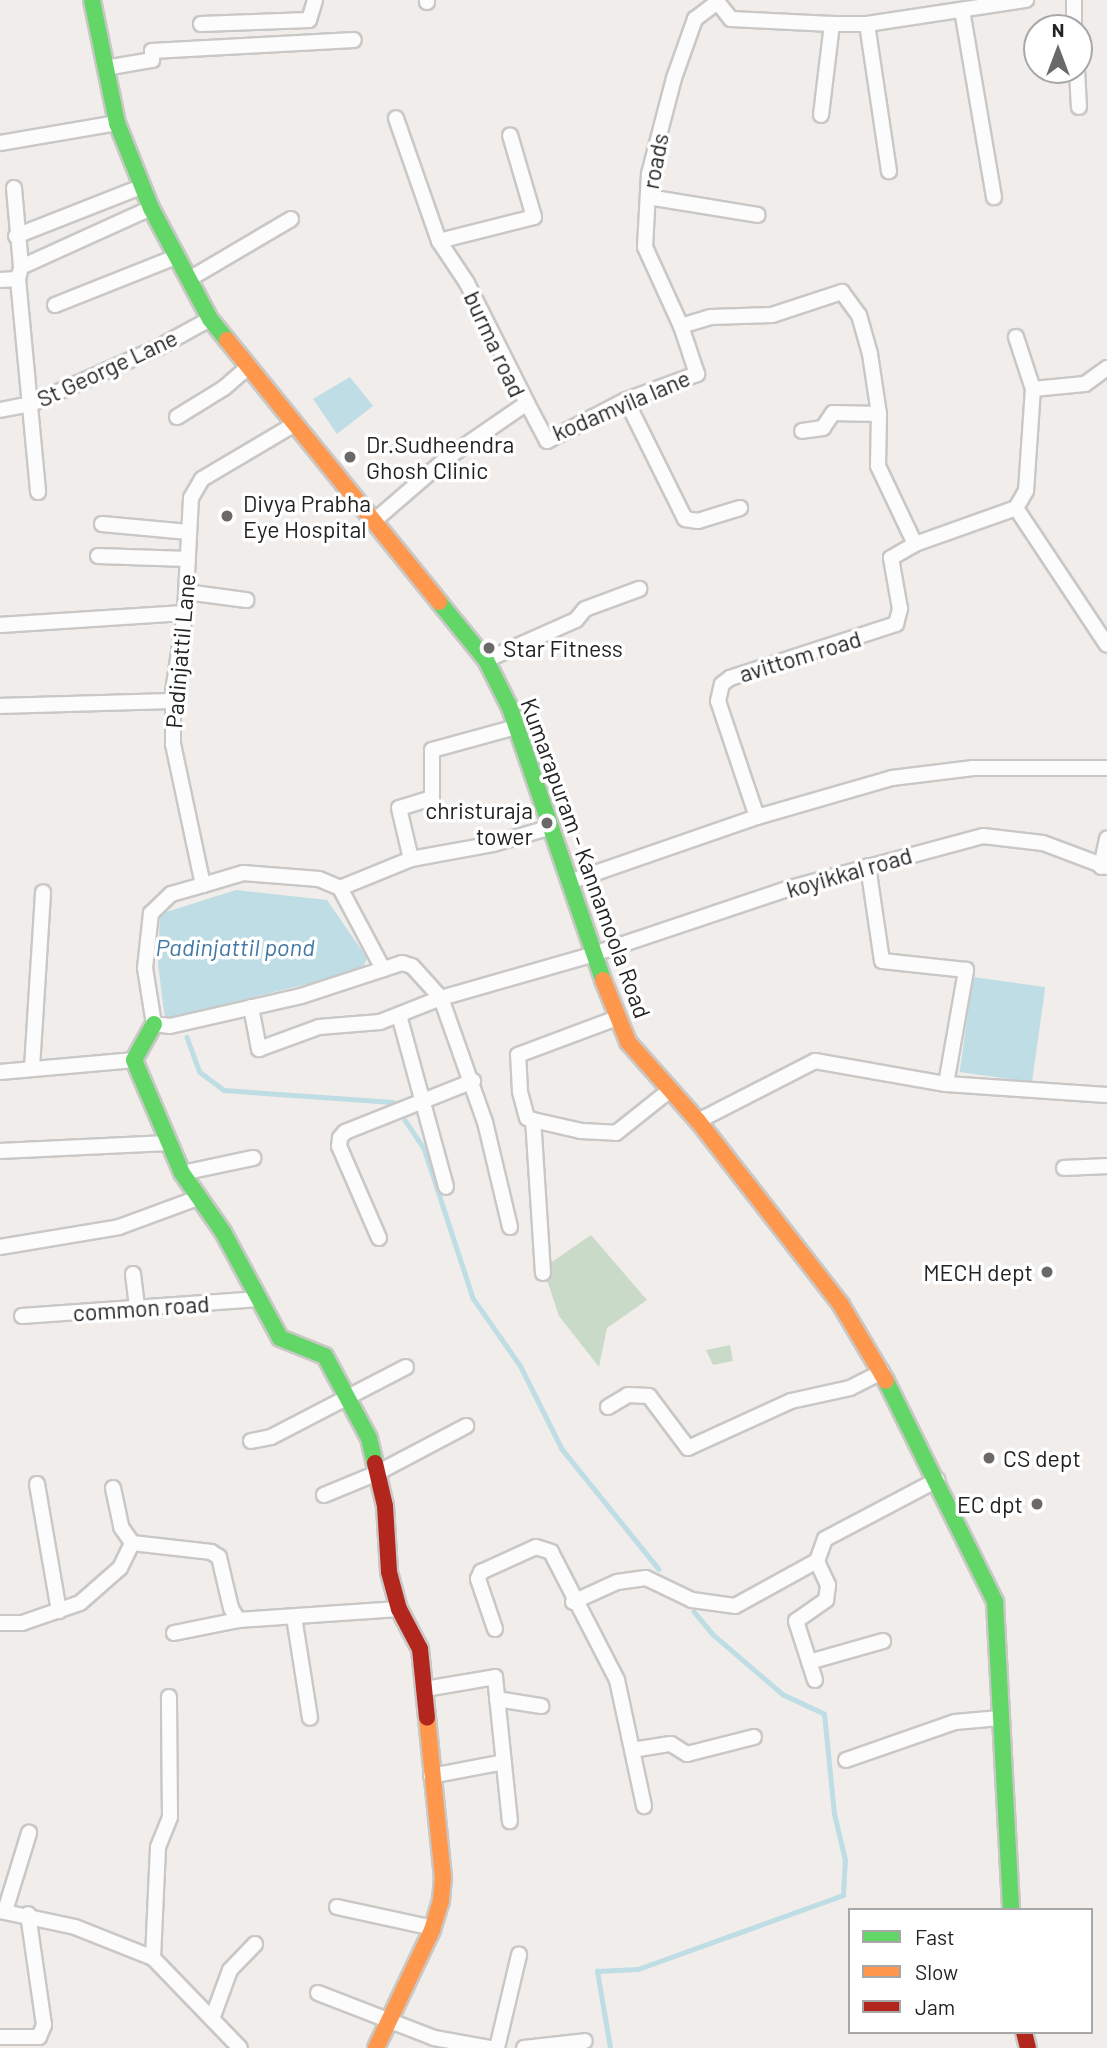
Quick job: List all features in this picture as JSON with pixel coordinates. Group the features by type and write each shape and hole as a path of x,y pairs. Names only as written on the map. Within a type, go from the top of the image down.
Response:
{"main road":[{"name":"Kumarapuram - Kannamoola Road","path":"92,0 117,123 151,208 191,278 210,319 486,660 516,727 594,954 628,1042 698,1121 841,1305 882,1372 937,1480 995,1602 1011,1908"},
{"path":"155,1024 134,1060 182,1174 223,1232 280,1338 325,1356 369,1438 398,1609 420,1649 443,1878 433,1928 376,2048"}],"street":[{"path":"201,24 309,20 315,0"},
{"path":"715,2 731,19 832,24 867,23 1026,0"},
{"name":"roads","path":"681,326 645,247 649,174 674,78 695,19 715,2"},
{"path":"962,10 994,197"},
{"path":"867,23 889,171"},
{"path":"821,115 832,24"},
{"path":"105,68 152,60 152,51 354,40"},
{"path":"1078,84 1079,107"},
{"name":"burma road","path":"374,521 447,458 527,402 472,294 439,241 396,118"},
{"path":"0,143 117,123"},
{"path":"439,241 534,217 510,135"},
{"path":"16,236 143,186"},
{"path":"14,188 38,492"},
{"path":"648,197 758,215"},
{"path":"0,280 20,273 151,208"},
{"path":"191,278 291,219"},
{"path":"55,305 178,256"},
{"path":"681,326 711,317 772,315 842,292 859,315 870,354 879,414 878,466 915,544 1016,509 1026,491 1033,389 1016,337"},
{"name":"St George Lane","path":"0,410 30,404 159,347 210,319"},
{"name":"kodamvila lane","path":"527,402 547,441 626,400 697,374 681,326"},
{"path":"177,417 225,388 249,366"},
{"path":"1033,389 1085,384 1107,369"},
{"path":"626,400 685,519 698,521 740,508"},
{"path":"802,431 823,428 833,413 879,414"},
{"name":"Padinjattil Lane","path":"203,885 173,744 173,701 185,614 191,498 202,479 295,424"},
{"path":"1016,509 1107,646"},
{"path":"102,524 190,532"},
{"name":"avittom road","path":"757,817 718,701 722,684 730,678 896,624 900,609 891,558 915,544"},
{"path":"98,555 188,559"},
{"path":"486,660 576,620 585,609 639,589"},
{"path":"186,592 246,600"},
{"path":"0,625 185,614"},
{"path":"0,706 173,701"},
{"path":"411,859 398,808 432,798 432,750 516,727"},
{"path":"569,882 757,817 892,778 973,768 1107,768"},
{"path":"340,888 411,859 494,844 551,827"},
{"name":"koyikkal road","path":"251,1007 259,1049 318,1027 380,1022 441,998 594,954 868,866 982,836 1043,844 1104,867"},
{"path":"1104,867 1107,839"},
{"path":"868,866 882,961 966,970 946,1084"},
{"path":"383,969 340,888 319,879 243,873 171,894 151,913 145,968 155,1024 170,1026 301,996 402,963 412,966 441,998 472,1081 510,1227"},
{"path":"32,1068 43,892"},
{"path":"399,1015 446,1187"},
{"path":"617,1018 518,1055 520,1091 527,1118 581,1131 616,1132 670,1090"},
{"path":"0,1072 134,1060"},
{"path":"698,1121 815,1061 946,1084 1107,1096"},
{"path":"379,1238 339,1146 340,1138 472,1081"},
{"path":"533,1120 543,1273"},
{"path":"0,1151 168,1143"},
{"path":"182,1174 253,1158"},
{"path":"1064,1168 1107,1166"},
{"path":"0,1247 119,1227 198,1198"},
{"path":"133,1274 137,1308"},
{"name":"common road","path":"22,1316 260,1299"},
{"path":"251,1441 271,1437 406,1367"},
{"path":"608,1407 628,1395 649,1396 688,1448 791,1401 850,1388 882,1372"},
{"path":"324,1494 377,1473 466,1426"},
{"path":"573,1602 617,1582 646,1578 692,1601 735,1606 817,1561 825,1539 937,1480"},
{"path":"37,1484 59,1611"},
{"path":"113,1488 121,1527 132,1543 211,1552 219,1557 231,1608 239,1620"},
{"path":"0,1623 22,1623 80,1603 120,1568 132,1543"},
{"path":"495,1629 478,1579 481,1572 536,1547 551,1552 573,1602 617,1680 644,1806"},
{"path":"815,1679 796,1621 826,1601 828,1585 817,1561"},
{"path":"174,1633 239,1620 398,1609"},
{"path":"294,1617 310,1718"},
{"path":"809,1662 883,1641"},
{"path":"425,1689 495,1677 510,1821"},
{"path":"153,1958 158,1847 170,1817 169,1697"},
{"path":"497,1699 541,1706"},
{"path":"846,1760 955,1722 1000,1718"},
{"path":"632,1750 671,1744 687,1754 754,1737"},
{"path":"431,1776 504,1762"},
{"path":"29,1833 2,1911 28,1914 153,1958 240,2048"},
{"path":"337,1907 433,1928"},
{"path":"0,2037 39,2037 44,2025 28,1914"},
{"path":"212,2019 230,1970 254,1944"},
{"path":"497,2048 519,1955"},
{"path":"318,1993 434,2038 491,2048"},
{"path":"524,2048 585,2041"}],"green space":[{"path":"591,1235 647,1300 607,1328 599,1367 559,1316 543,1268"},
{"path":"730,1345 733,1361 713,1365 706,1350"}],"water":[{"path":"350,377 373,406 337,434 313,399"},
{"name":"Padinjattil pond","path":"236,890 327,900 367,958 364,965 343,975 165,1019 158,964 160,914"},
{"path":"973,977 1045,987 1032,1082 960,1072"}],"waterway":[{"path":"187,1037 200,1072 224,1090 393,1102"},
{"path":"405,1120 424,1148 473,1298 520,1365 562,1449 659,1569"},
{"path":"610,2048 597,1971 638,1969 843,1895 845,1860 834,1814 824,1714 783,1695 713,1635 694,1612"}],"traffic: fast":[{"path":"92,0 117,123 151,208 210,319 227,340"},
{"path":"439,602 486,660 510,708 603,980"},
{"path":"154,1024 134,1060 182,1173 223,1232 280,1338 325,1356 369,1438 375,1463"},
{"path":"886,1381 995,1602 1011,1908"}],"traffic: slow":[{"path":"227,340 439,602"},
{"path":"603,980 628,1042 698,1121 841,1305 886,1381"},
{"path":"376,2048 432,1930 441,1900 443,1878 427,1718"}],"traffic: jam":[{"path":"375,1463 385,1506 389,1572 399,1609 420,1649 427,1718"},
{"path":"1024,2034 1028,2048"}],"place":[{"name":"Dr.Sudheendra Ghosh Clinic","path":"350,457"},
{"name":"Divya Prabha Eye Hospital","path":"227,516"},
{"name":"Star Fitness","path":"489,648"},
{"name":"christuraja tower","path":"547,823"},
{"name":"MECH dept","path":"1047,1272"},
{"name":"CS dept","path":"989,1458"},
{"name":"EC dpt","path":"1037,1504"}]}
